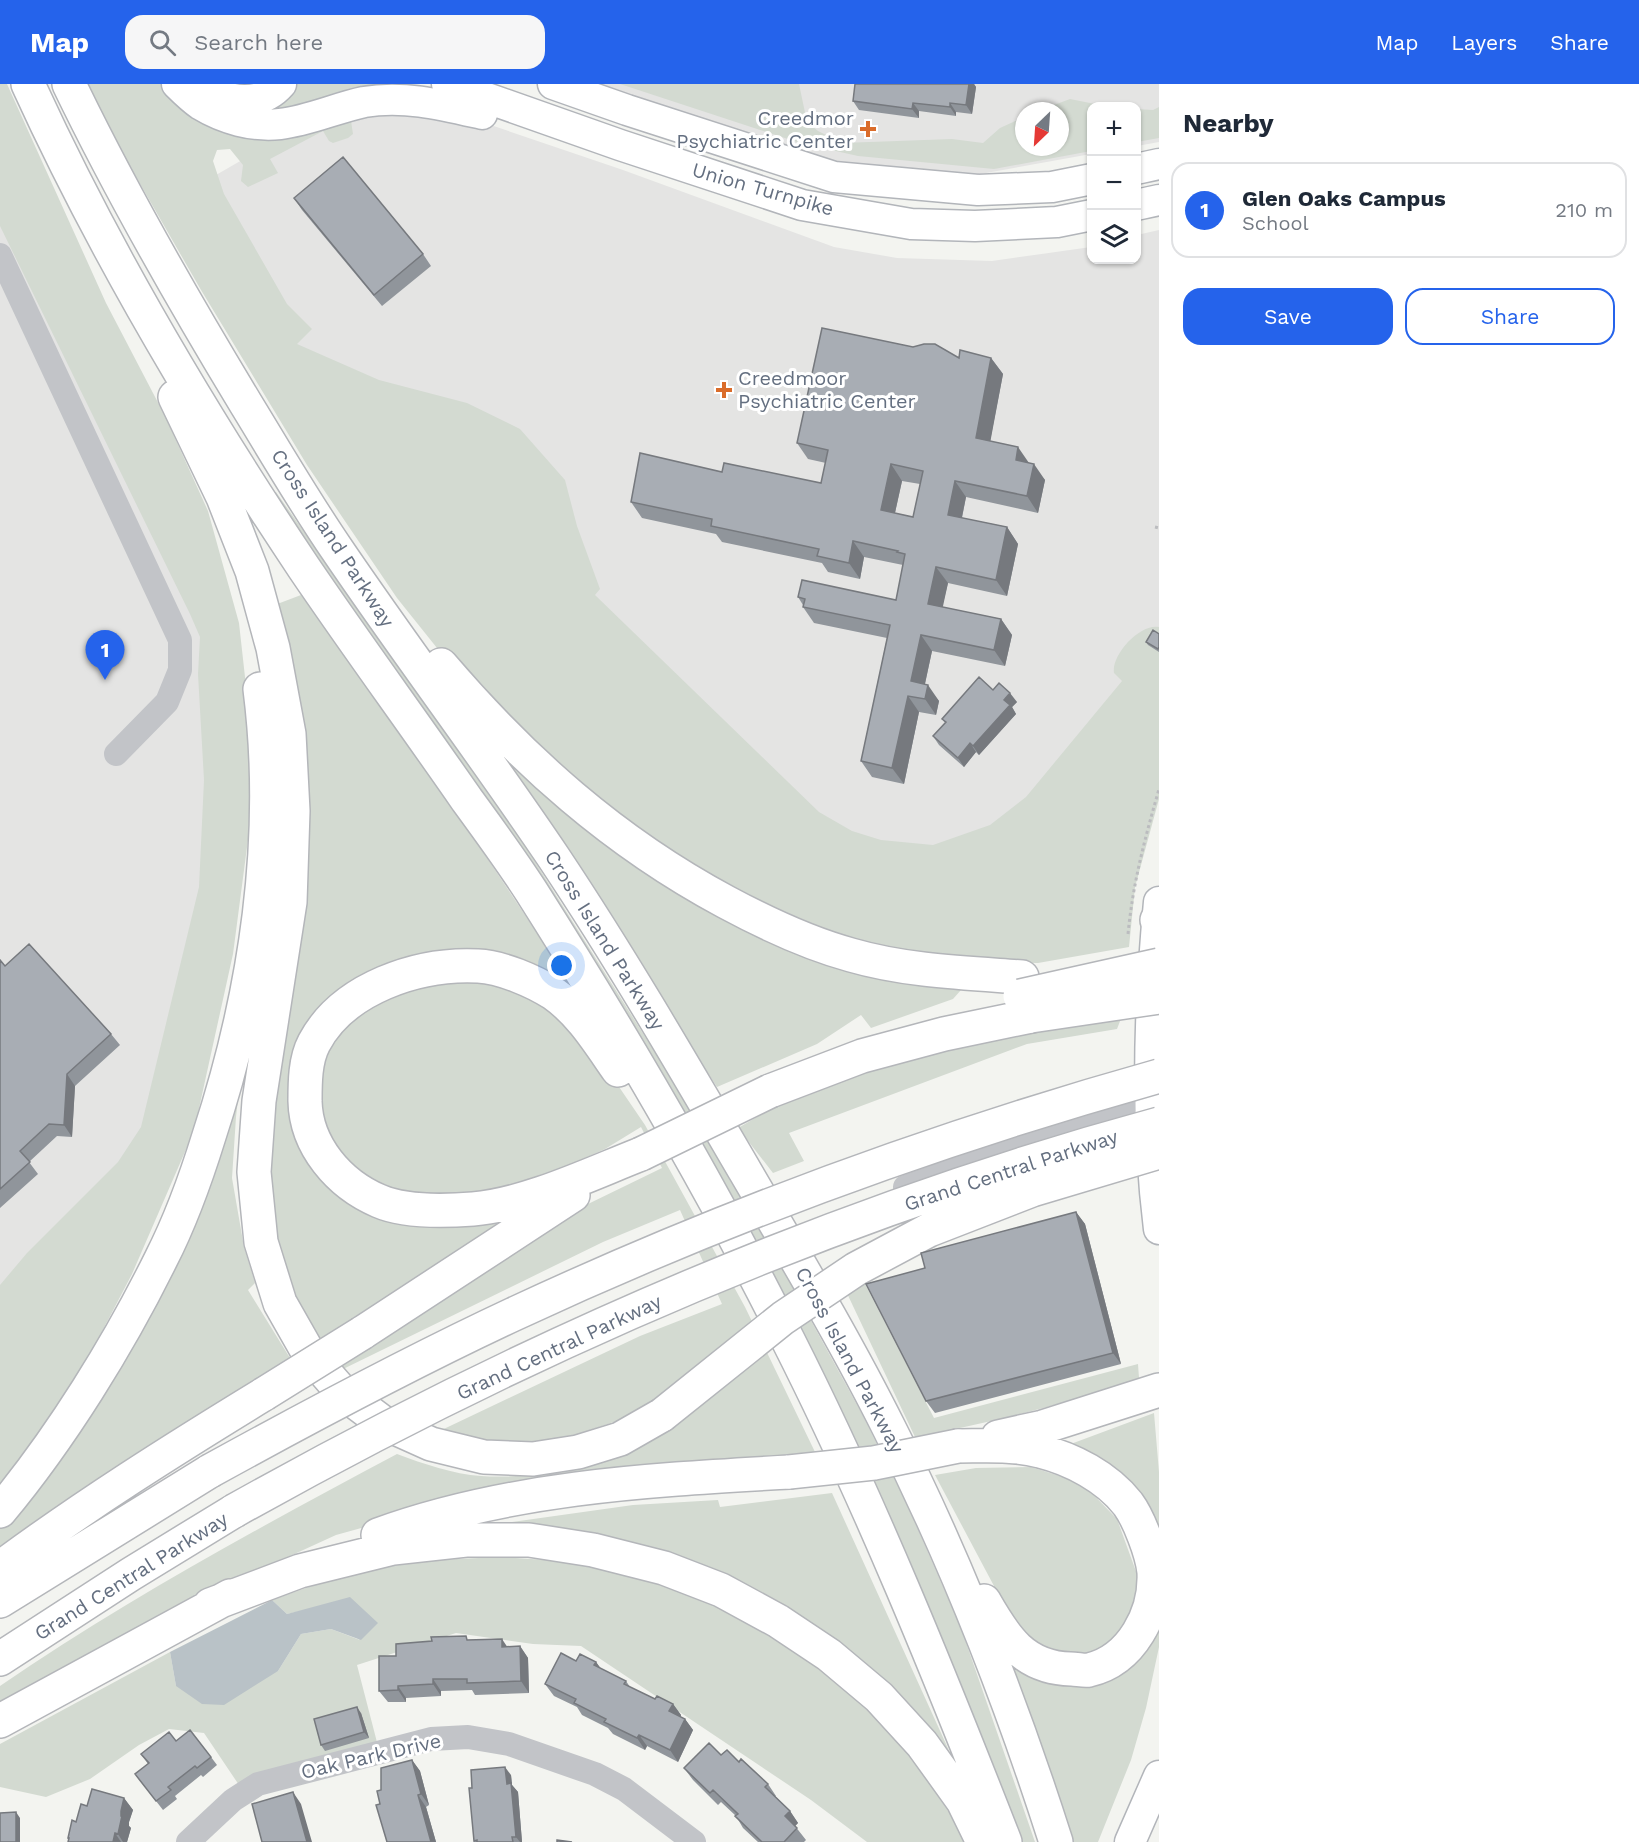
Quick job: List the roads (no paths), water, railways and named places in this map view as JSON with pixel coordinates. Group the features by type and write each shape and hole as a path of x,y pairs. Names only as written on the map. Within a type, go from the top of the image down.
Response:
{"highway":[{"name":"Cross Island Parkway","path":"28,84 103,236 167,349 304,568 527,885 593,991 728,1225 789,1341 841,1453 935,1668 1005,1842"},
{"name":"Cross Island Parkway","path":"69,84 138,219 202,332 270,443 335,547 553,857 635,983 804,1273 889,1428 942,1542 991,1659 1035,1775 1056,1842"},
{"path":"46,123 108,262 223,497 252,571 273,648 289,735 292,812 290,902 259,1101 254,1172 261,1242 280,1303 309,1354 342,1392 382,1422 430,1444 483,1457 533,1459 578,1452 620,1439 662,1415 783,1318 856,1269 929,1230 1032,1190 1159,1152"},
{"path":"0,1511 74,1410 120,1335 162,1258 196,1176 226,1085 247,991 261,901 267,808 265,728 255,650 238,573 217,498 171,389"},
{"path":"270,443 401,618 466,694 571,798 631,844 687,881 795,936 852,956 911,967 971,974 1024,996 1159,997"},
{"path":"0,1568 156,1460 362,1333 534,1206 770,1091 850,1055 929,1025 1159,959"},
{"path":"1024,996 1159,965"},
{"path":"534,1206 426,1210 380,1202 344,1180 319,1152 305,1115 304,1081 313,1045 332,1016 365,992 398,978 439,968 480,966 521,977 554,995 580,1017 728,1225"},
{"path":"0,1601 210,1471 309,1417 514,1314 820,1185 1007,1120 1156,1100"},
{"name":"Grand Central Parkway","path":"0,1659 131,1574 234,1511 333,1455 532,1356 751,1261 920,1199 1022,1165 1156,1100"},
{"path":"0,1721 210,1605 299,1563 390,1530 474,1507 552,1491 630,1482 789,1472 874,1463 1043,1427 1159,1390"},
{"path":"889,1428 1003,1634 1026,1657 1056,1669 1089,1670 1117,1658 1140,1631 1151,1603 1154,1571 1143,1535 1128,1504 1105,1481 1074,1462 1038,1450 958,1446"},
{"path":"210,1605 300,1571 393,1548 466,1540 529,1540 593,1550 664,1568 721,1590 778,1621 829,1655 879,1697 928,1754 963,1801 983,1842"}],"main road":[{"path":"177,84 200,105 232,119 258,125 281,124 364,102 395,100 438,104 620,145"},
{"path":"204,84 216,95 236,100 252,100 267,95 281,84"},
{"name":"Union Turnpike","path":"447,84 620,145 802,205 911,224 975,226 1057,222 1087,216"},
{"name":"Union Turnpike","path":"553,84 834,177 978,190 1052,187 1087,180"},
{"path":"583,84 627,110"},
{"path":"1141,168 1159,164"},
{"path":"1141,204 1159,200"},
{"path":"1158,914 1152,1031 1159,1229"},
{"path":"1130,1842 1159,1776"}],"street":[{"path":"0,255 180,640 180,670 167,702 116,754"},
{"path":"880,1195 1156,1100"},
{"name":"Oak Park Drive","path":"189,1842 233,1800 258,1784 431,1739 468,1737 509,1744 595,1774 624,1789 694,1842"}],"place":[{"name":"Creedmor Psychiatric Center","path":"868,129"},
{"name":"Creedmoor Psychiatric Center","path":"724,390"},
{"name":"Glen Oaks Campus","path":"105,680"}]}
